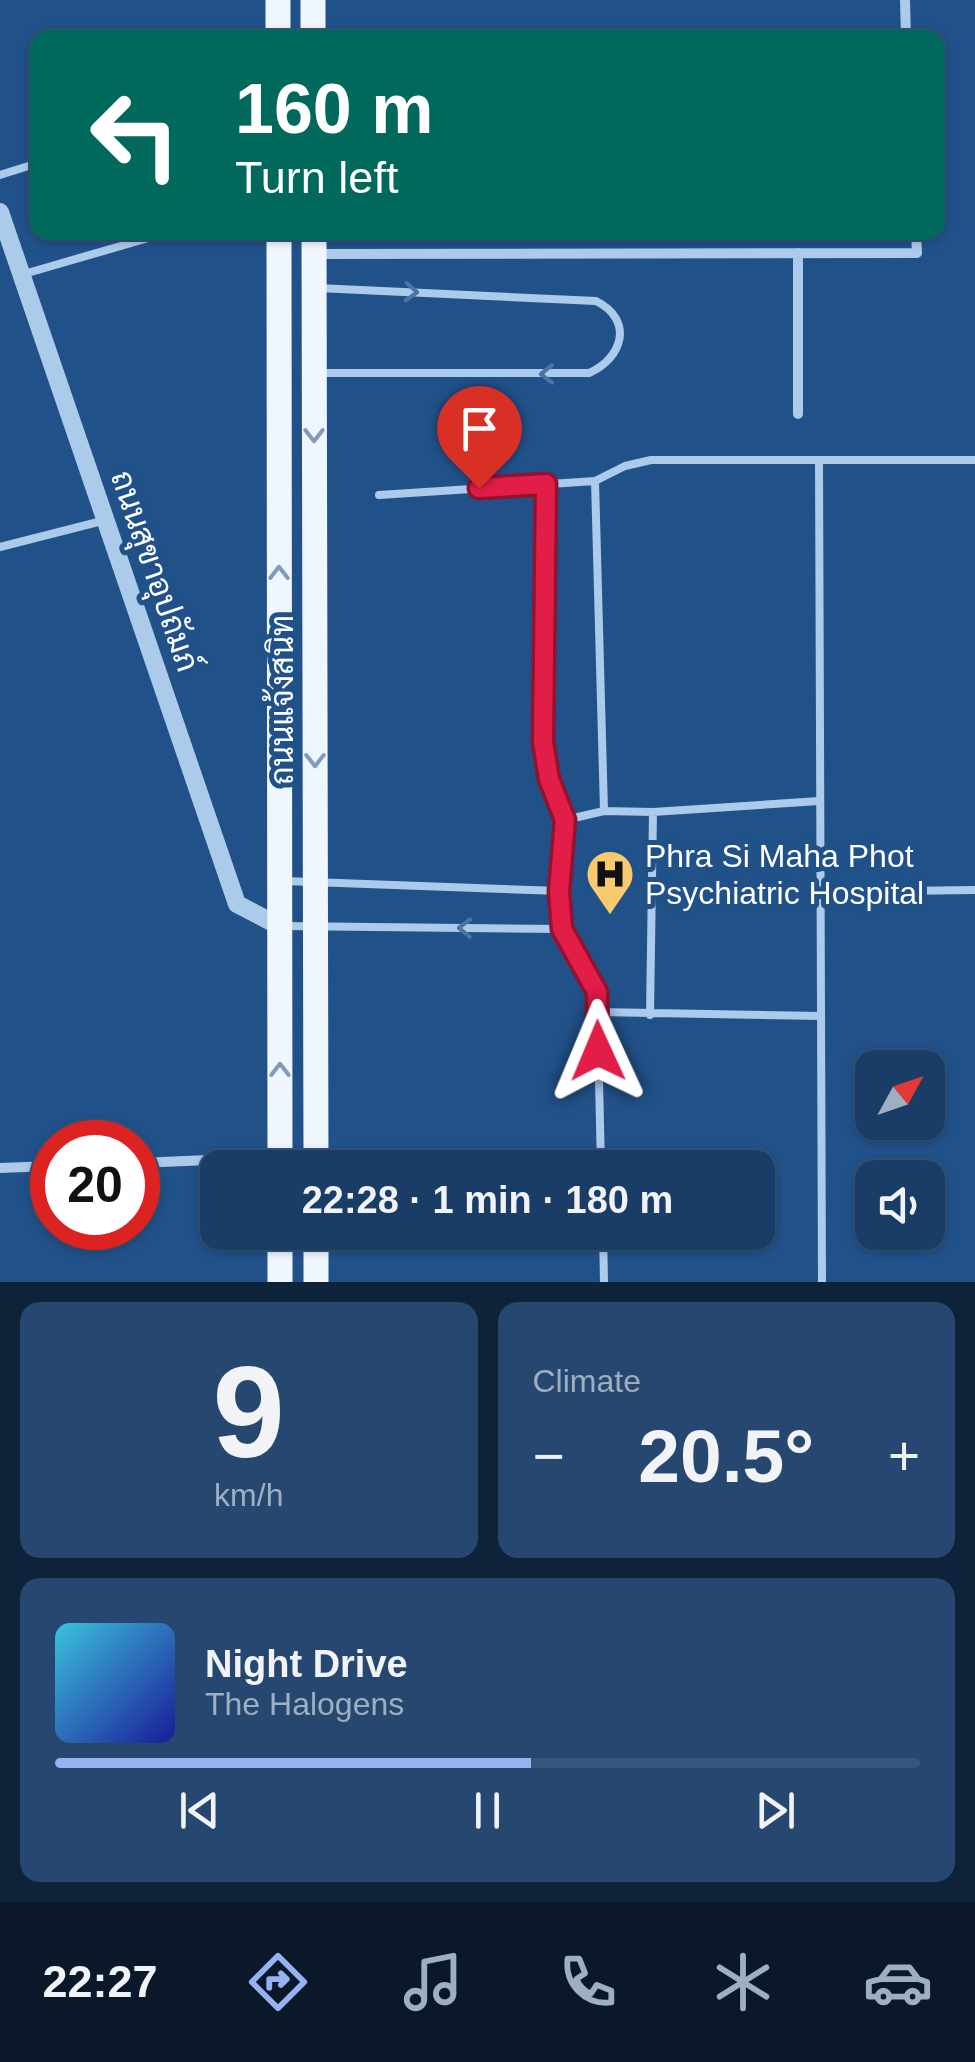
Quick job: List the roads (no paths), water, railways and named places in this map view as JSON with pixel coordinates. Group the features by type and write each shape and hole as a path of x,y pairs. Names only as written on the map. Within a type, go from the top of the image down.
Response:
{"main road":[{"path":"278,0 278,30"},
{"path":"313,0 313,30"},
{"name":"ถนนแจ้งสนิท","path":"278,240 280,1150"},
{"name":"ถนนแจ้งสนิท","path":"314,243 316,1150"},
{"path":"280,1250 280,1282"},
{"path":"316,1250 316,1282"}],"street":[{"path":"904,0 906,30"},
{"name":"ถนนสุขาอุปถัมภ์","path":"0,212 5,245 22,275 237,904 279,926"},
{"path":"314,243 917,253 916,240"},
{"path":"798,253 798,414"},
{"path":"160,1163 200,1163"},
{"path":"0,1168 30,1167"}],"lane":[{"path":"0,176 30,166"},
{"path":"22,275 142,240"},
{"path":"314,288 596,301 608,307 620,327 618,352 607,365 589,374 314,372"},
{"path":"379,495 596,481 625,466 651,460 975,460"},
{"path":"819,460 822,1282"},
{"path":"596,481 604,811"},
{"path":"546,484 543,742 549,779 565,820 559,891 562,929 597,992 601,1150"},
{"path":"0,547 106,520"},
{"path":"565,820 604,811 653,812 818,801"},
{"path":"650,1015 653,812"},
{"path":"280,880 559,891"},
{"path":"818,892 975,890"},
{"path":"279,926 562,929"},
{"path":"597,1012 820,1016"},
{"path":"603,1250 604,1282"}],"place":[{"name":"Phra Si Maha Phot Psychiatric Hospital","path":"610,916"}]}
